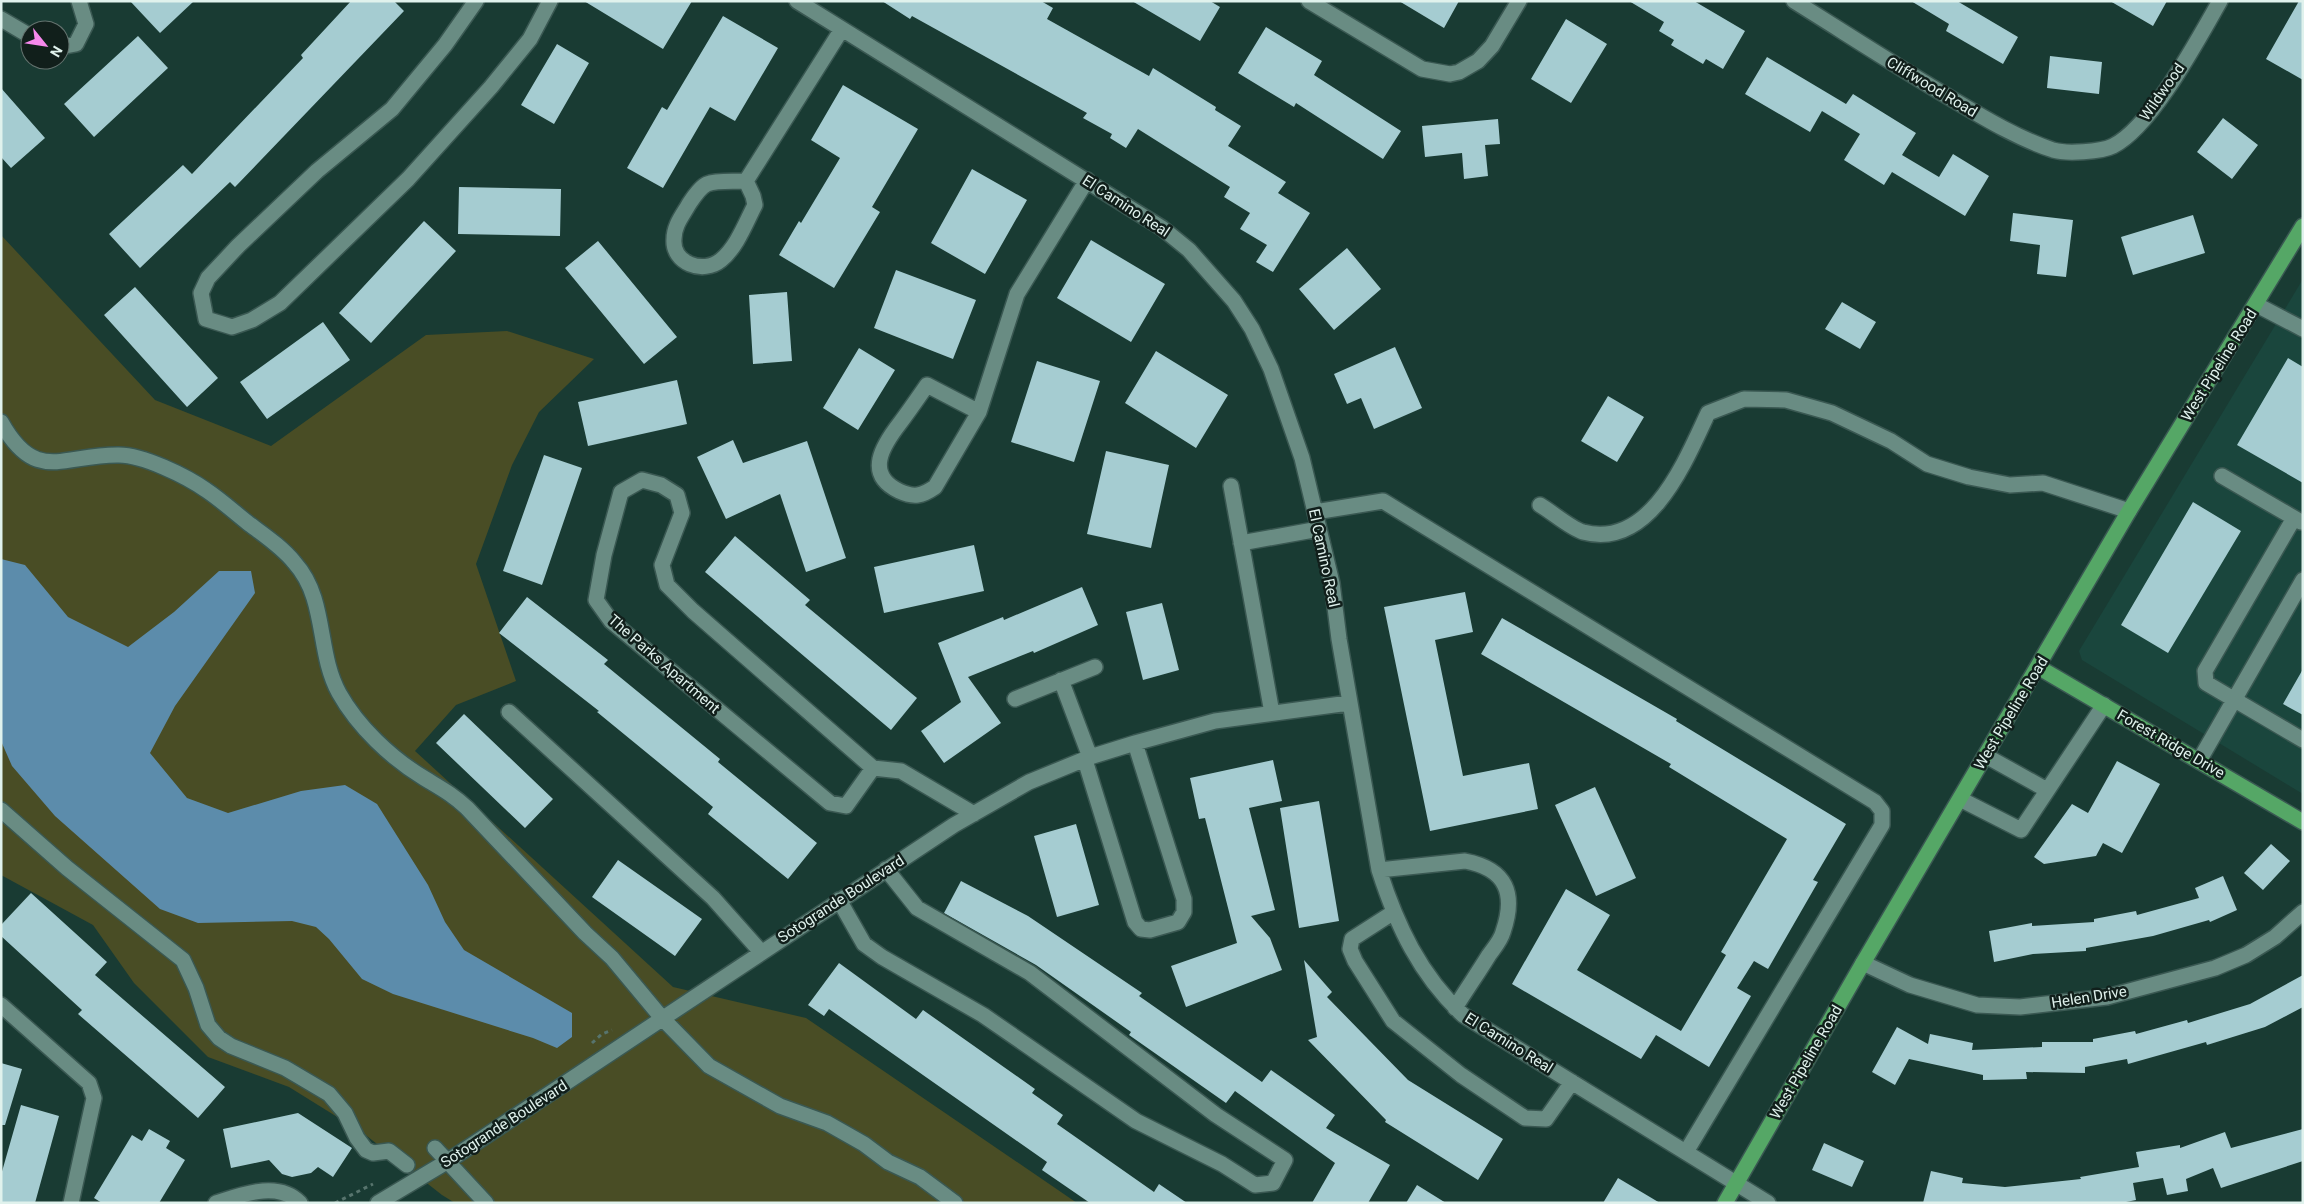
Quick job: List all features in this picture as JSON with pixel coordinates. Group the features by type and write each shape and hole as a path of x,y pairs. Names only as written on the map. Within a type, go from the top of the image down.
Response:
{"main road":[{"name":"West Pipeline Road","path":"1725,1203 1863,963 2038,666 2303,226"},
{"name":"Forest Ridge Drive","path":"2038,666 2303,822"}],"street":[{"path":"70,46 76,44 86,24 79,1"},
{"path":"476,1 444,45 392,108 317,171 238,246 208,278 201,293 206,319 232,327 252,320 280,303 408,179 472,108 530,39 550,1"},
{"name":"El Camino Real","path":"797,1 1162,228 1189,250 1234,301 1252,329 1271,369 1302,458 1332,583 1339,639 1380,870 1394,912 1421,967 1434,986 1463,1015 1768,1203"},
{"path":"1309,1 1422,69 1450,74 1478,61 1492,46 1519,1"},
{"name":"Cliffwood Road","path":"1794,1 1909,74 2000,127 2055,150 2079,152"},
{"name":"Wildwood","path":"2079,152 2112,147 2132,133 2154,107 2220,1"},
{"path":"1,19 20,30"},
{"path":"746,181 842,29"},
{"path":"980,412 927,385 887,442 880,457 879,468 884,479 894,488 907,494 918,496 925,494 935,487 980,412 1017,294 1087,180"},
{"path":"746,181 754,196 755,205 737,239 721,260 709,266 698,268 685,262 676,252 673,240 675,227 694,196 707,184 746,181"},
{"path":"2257,305 2303,329"},
{"path":"1540,505 1582,532 1611,535 1642,520 1669,490 1708,413 1744,399 1786,400 1832,413 1891,441 1926,464 1969,477 2010,485 2043,483 2130,511"},
{"path":"1,422 11,439 22,452 42,462 120,455 139,459 185,478 206,490 293,560 302,572 314,598 327,662 339,693 362,725 386,749 423,778 448,792 467,808 585,933 612,958 662,1018 709,1066 780,1106 827,1122 864,1144 888,1162 920,1177 955,1203"},
{"path":"2222,476 2299,521 2205,671 2206,683 2303,740"},
{"name":"The Parks Apartment","path":"642,480 661,485 677,495 682,513 662,565 667,585 760,672 873,768 846,806 830,803 611,621 596,600 604,554 621,492 642,480"},
{"path":"1231,486 1272,713"},
{"path":"1315,512 1383,501 1875,802 1882,811 1882,825 1686,1152"},
{"path":"1241,543 1319,528"},
{"path":"2199,761 2303,580"},
{"path":"1015,699 1095,667"},
{"path":"1061,680 1088,758 1136,922 1141,928 1150,930 1178,922 1184,912 1184,900 1135,743"},
{"name":"Sotogrande Boulevard","path":"378,1203 448,1161 886,869 1029,782 1088,758 1215,721 1350,702"},
{"path":"1960,799 2021,830 2104,705"},
{"path":"509,712 713,898 761,952"},
{"path":"1986,756 2047,790"},
{"path":"873,768 901,771 974,814"},
{"path":"1,810 67,868 154,935 183,960 196,988 208,1025 218,1038 231,1046 284,1068 329,1094 345,1112 357,1138 366,1150 373,1153 389,1151 407,1165"},
{"path":"1380,870 1465,861 1478,863 1491,869 1508,891 1510,902 1503,934 1455,1008"},
{"path":"839,900 864,944 882,958 984,1015 1136,1120 1222,1164 1256,1184 1273,1182 1285,1160 1216,1115 1030,973 917,908 886,869"},
{"path":"1394,912 1352,939 1350,949 1376,997 1393,1021 1461,1075 1525,1118 1546,1119 1572,1082"},
{"name":"Helen Drive","path":"1863,963 1910,985 1977,1005 2020,1007 2107,997 2215,968 2238,958 2275,937 2303,912"},
{"path":"1,1005 89,1084 94,1098 71,1203"},
{"path":"435,1148 486,1203"},
{"path":"216,1203 248,1193 273,1190 296,1199 300,1203"}],"path":[{"path":"336,1203 376,1182"}],"shaded area":[{"path":"2303,279 2303,794 2082,660 2079,651"},
{"path":"1,559 25,565 68,617 128,647 174,612 219,571 251,571 255,593 175,706 150,753 187,798 228,813 301,791 345,785 377,804 428,885 445,922 464,950 572,1013 572,1037 557,1048 533,1038 393,994 362,979 329,939 316,927 292,921 198,923 160,909 55,816 12,766 1,741"}],"green space":[{"path":"1,235 155,400 271,446 426,335 507,331 594,359 539,412 512,465 476,564 516,681 456,705 415,751 673,987 806,1018 1077,1203 455,1203 442,1195 363,1133 289,1087 208,1057 134,983 93,925 1,875"}],"building":[{"path":"130,1 194,1 160,33"},
{"path":"351,1 394,1 404,11 235,187 230,182 140,268 109,234 183,165 192,174 303,58 301,55"},
{"path":"584,1 692,1 663,49"},
{"path":"882,1 1041,1 1053,8 1047,19 1149,76 1153,68 1216,107 1215,110 1241,126 1228,146 1286,182 1278,193 1310,213 1273,272 1256,262 1267,245 1240,229 1250,213 1224,197 1230,187 1138,129 1126,148 1110,138 1112,134 1083,118 1087,113 912,16 910,19"},
{"path":"1132,1 1210,1 1220,7 1200,41"},
{"path":"1399,1 1459,1 1444,28"},
{"path":"1629,1 1694,1 1745,31 1723,69 1706,59 1703,64 1671,45 1674,40 1659,31 1664,22"},
{"path":"1911,1 1957,1 2018,37 2003,64 1946,31 1949,24"},
{"path":"2110,1 2167,1 2153,26"},
{"path":"2299,1 2303,1 2303,80 2266,59"},
{"path":"723,16 778,48 735,121 710,107 663,188 627,168 662,107 667,110"},
{"path":"1566,19 1607,44 1571,103 1531,79"},
{"path":"1266,27 1322,61 1314,75 1401,131 1383,159 1296,103 1294,107 1238,73"},
{"path":"138,36 168,68 94,137 64,104"},
{"path":"557,44 589,63 554,124 521,105"},
{"path":"2050,56 2102,62 2099,94 2047,88"},
{"path":"1767,57 1846,104 1853,94 1916,133 1902,155 1939,177 1953,154 1989,176 1965,216 1892,172 1884,185 1844,160 1860,134 1822,111 1810,132 1745,94"},
{"path":"843,85 918,129 872,207 880,212 834,288 779,255 799,221 801,223 840,158 811,140"},
{"path":"1,88 45,138 11,168 1,157"},
{"path":"2223,118 2258,145 2232,179 2197,152"},
{"path":"1498,119 1500,144 1485,145 1488,176 1464,179 1462,153 1425,157 1422,126"},
{"path":"972,169 1027,200 985,274 931,243"},
{"path":"459,187 561,189 560,236 458,234"},
{"path":"2013,213 2073,220 2066,277 2037,274 2040,245 2010,241"},
{"path":"2193,215 2205,253 2133,275 2121,237"},
{"path":"424,221 456,251 371,343 339,313"},
{"path":"1091,240 1165,284 1131,342 1057,298"},
{"path":"598,241 677,337 644,364 565,268"},
{"path":"1347,248 1381,289 1334,330 1299,289"},
{"path":"896,270 976,300 953,359 874,328"},
{"path":"135,287 218,378 187,407 104,315"},
{"path":"787,292 792,361 753,364 749,295"},
{"path":"1842,302 1876,322 1860,349 1825,329"},
{"path":"323,322 350,360 267,419 240,382"},
{"path":"1395,347 1422,408 1374,429 1361,398 1347,404 1334,374"},
{"path":"859,348 895,370 858,430 823,408"},
{"path":"1156,351 1228,395 1196,448 1125,403"},
{"path":"2288,358 2303,367 2303,483 2237,445"},
{"path":"1037,361 1100,381 1074,462 1011,442"},
{"path":"677,380 687,424 588,446 578,402"},
{"path":"1608,396 1644,417 1617,462 1581,441"},
{"path":"733,440 743,463 807,441 846,558 806,572 780,494 726,519 697,457"},
{"path":"1106,451 1169,465 1151,548 1087,534"},
{"path":"544,455 582,468 542,585 503,571"},
{"path":"2193,502 2241,531 2168,653 2121,625"},
{"path":"735,536 810,600 805,605 917,698 891,730 705,572"},
{"path":"974,545 984,591 884,613 874,567"},
{"path":"1082,587 1098,625 1034,653 1033,651 968,677 1001,723 944,763 921,731 961,702 938,643 1003,617 1004,620"},
{"path":"1465,592 1473,632 1435,640 1463,776 1529,763 1538,809 1430,831 1384,607"},
{"path":"527,597 608,660 604,664 720,759 718,762 817,843 788,879 708,814 713,807 597,712 599,711 499,633"},
{"path":"1162,603 1179,670 1143,680 1126,612"},
{"path":"1502,618 1677,719 1676,721 1846,824 1813,880 1818,882 1768,969 1754,961 1737,988 1751,996 1709,1067 1656,1035 1641,1059 1512,984 1566,889 1610,915 1577,970 1681,1031 1726,955 1721,952 1787,839 1669,767 1671,764 1481,654"},
{"path":"2303,669 2303,715 2283,704"},
{"path":"464,714 553,799 525,828 436,743"},
{"path":"1273,760 1282,801 1249,808 1275,910 1251,916 1270,938 1282,970 1186,1007 1171,966 1237,943 1205,818 1199,819 1190,778"},
{"path":"2117,761 2160,784 2122,853 2103,843 2096,856 2044,864 2034,857 2072,804 2088,813"},
{"path":"1595,787 1636,878 1596,896 1555,805"},
{"path":"1319,801 1339,921 1299,928 1280,808"},
{"path":"1076,824 1099,905 1057,917 1034,836"},
{"path":"2271,844 2290,861 2263,890 2244,873"},
{"path":"618,860 702,919 675,956 592,897"},
{"path":"2223,876 2237,910 2210,922 2209,920 2153,936 2086,948 2086,951 2033,954 1994,962 1989,931 2032,923 2032,926 2094,922 2094,919 2136,911 2137,915 2199,898 2195,888"},
{"path":"961,881 1028,916 1142,993 1139,996 1262,1082 1271,1070 1335,1115 1326,1128 1390,1165 1368,1203 1312,1203 1335,1163 1235,1091 1226,1103 1129,1035 1131,1032 1036,965 944,913"},
{"path":"31,893 107,962 95,975 225,1087 198,1118 78,1014 82,1010 1,936 1,925"},
{"path":"1304,960 1332,992 1327,997 1408,1080 1503,1139 1478,1180 1385,1122 1386,1120 1308,1040 1317,1037"},
{"path":"839,963 916,1019 923,1010 1035,1089 1032,1093 1063,1115 1057,1124 1154,1192 1159,1184 1187,1203 1090,1203 1042,1170 1047,1162 829,1009 824,1016 808,1005"},
{"path":"2303,975 2303,1007 2265,1027 2207,1045 2206,1042 2128,1064 2127,1059 2085,1067 2085,1073 2026,1072 2027,1079 1983,1080 1983,1075 1909,1059 1895,1085 1872,1072 1897,1027 1928,1044 1930,1034 1973,1043 1972,1050 2042,1047 2042,1042 2093,1042 2093,1039 2135,1031 2136,1034 2187,1020 2188,1023 2250,1004"},
{"path":"1,1063 22,1069 5,1125 1,1125"},
{"path":"21,1105 59,1116 35,1203 1,1203 1,1175"},
{"path":"298,1113 352,1148 333,1177 318,1167 311,1173 292,1177 282,1174 269,1160 231,1168 223,1129"},
{"path":"149,1129 170,1141 166,1148 185,1160 159,1203 102,1203 94,1198 132,1135 142,1141"},
{"path":"2303,1129 2303,1161 2221,1188 2213,1168 2186,1179 2188,1191 2167,1195 2163,1178 2133,1183 2136,1200 2121,1203 1923,1203 1931,1171 1963,1178 1962,1183 2005,1187 2081,1179 2080,1177 2139,1167 2136,1152 2180,1145 2180,1148 2225,1132 2231,1148"},
{"path":"1824,1143 1864,1161 1852,1187 1812,1170"},
{"path":"1618,1178 1660,1203 1603,1203"},
{"path":"1417,1185 1446,1203 1406,1203"}]}
